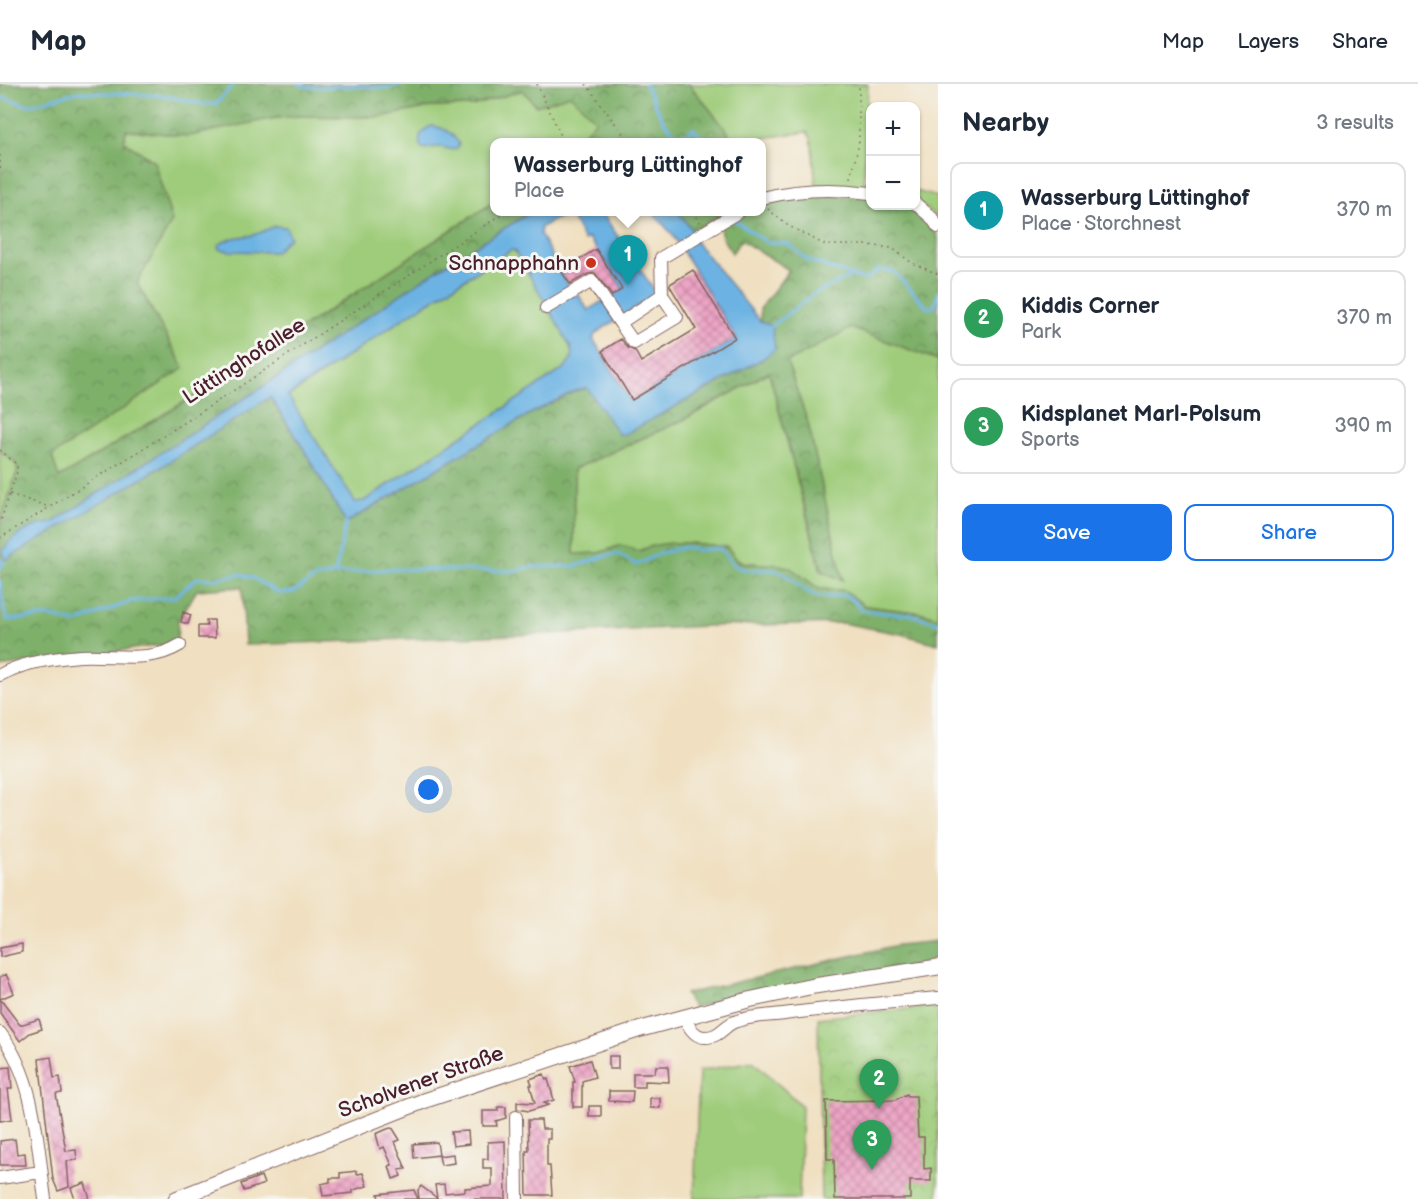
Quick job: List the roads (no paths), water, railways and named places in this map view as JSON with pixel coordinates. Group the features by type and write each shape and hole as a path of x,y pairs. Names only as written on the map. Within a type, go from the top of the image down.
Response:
{"main road":[{"name":"Scholvener Straße","path":"176,1199 426,1100 620,1035 684,1016 814,986 938,968"}],"street":[{"path":"766,201 784,192 811,189 866,192"},
{"path":"920,208 932,218 938,227"},
{"path":"546,308 592,281 634,343 677,317 662,295 661,258 731,216"},
{"path":"619,322 662,295"},
{"path":"0,675 13,668 80,656 155,656 180,645"},
{"path":"684,1016 693,1032 699,1037 707,1037 718,1035 735,1021 938,998"},
{"path":"0,1033 17,1060 31,1096 45,1199"},
{"path":"516,1116 517,1199"},
{"path":"0,1178 41,1172"}],"water":[{"path":"433,126 451,134 459,144 457,149 421,147 420,135"},
{"path":"524,216 571,216 604,216 657,294 596,333 593,339 631,401 736,338 672,234 656,216 681,216 697,236 694,239 760,321 772,326 775,349 764,358 627,433 619,435 587,388 575,391 528,415 346,523 303,448 270,397 166,464 4,561 3,550 18,535 31,528 52,523 264,386 440,268","holes":["571,216 584,241 589,238 623,289 588,310 578,294 574,296 540,234 541,227 556,219","514,250 546,303 543,305 549,313 551,312 571,348 572,358 565,368 364,501 355,502 288,396 413,312"]},
{"path":"275,226 286,227 290,237 275,252 219,249 218,246 226,241 256,234"}],"waterway":[{"path":"0,97 28,105 78,92 167,96 203,104 216,104 234,84"},
{"path":"299,84 308,87 387,88 401,84"},
{"path":"645,84 661,116 672,130 678,134 685,134 693,128 701,138"},
{"path":"733,219 766,242 789,244 807,260 865,280 879,269 894,272 928,308 935,306 938,292"},
{"path":"772,326 814,294 849,277"},
{"path":"335,574 346,523"},
{"path":"0,581 4,611 8,620 49,616 75,623 132,601 175,597 197,578 215,579 240,574 253,578 279,593 293,592 315,578 335,574 390,569 515,571 530,567 575,566 618,554 637,565 660,553 686,547 700,550 719,548 740,569 769,569 781,572 816,596 844,595 855,602 861,610 909,614 938,623"},
{"path":"0,561 4,561 0,569"}],"place":[{"name":"Schnapphahn","path":"591,263"},
{"name":"Wasserburg Lüttinghof","path":"628,285"},
{"name":"Kiddis Corner","path":"879,1109"},
{"name":"Kidsplanet Marl-Polsum","path":"872,1170"}]}
